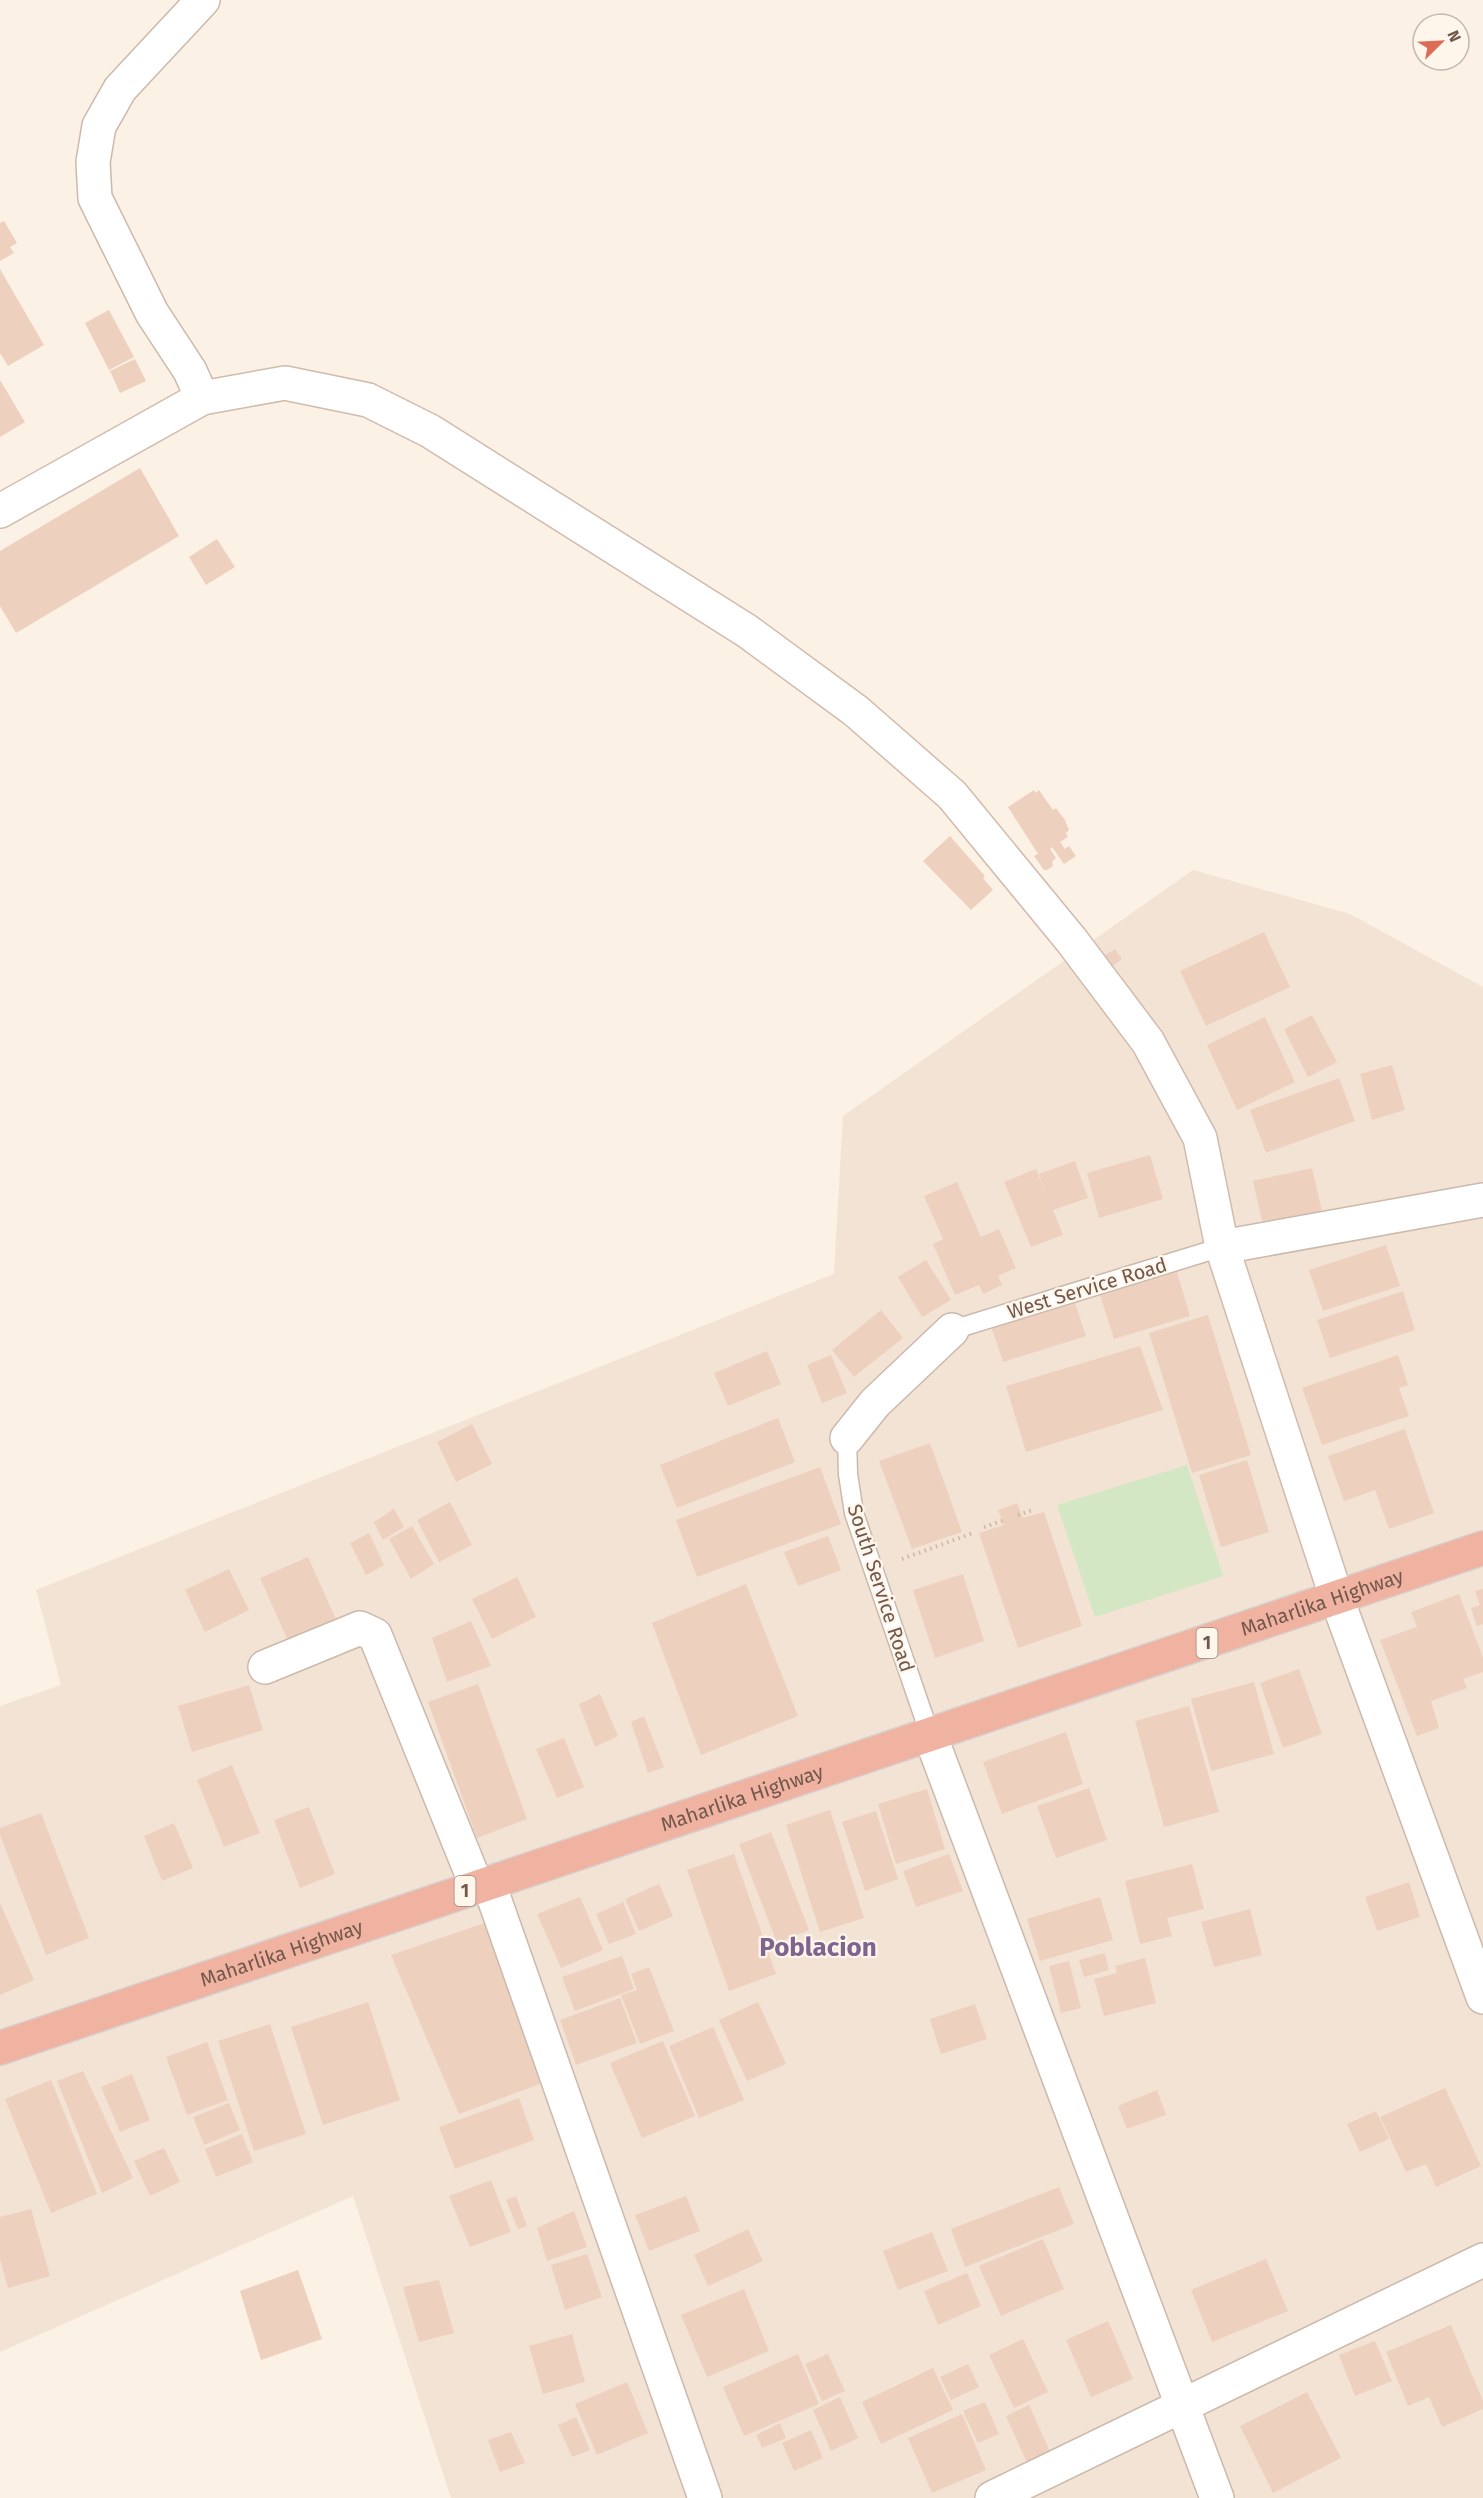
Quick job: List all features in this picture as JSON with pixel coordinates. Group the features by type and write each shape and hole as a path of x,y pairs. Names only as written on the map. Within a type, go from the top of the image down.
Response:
{"highway":[{"name":"Maharlika Highway","path":"0,2048 1483,1548"}],"street":[{"path":"202,0 120,89 99,126 93,162 95,198 152,313 190,372 202,398"},
{"path":"0,511 202,398 285,383 368,400 430,431 747,631 856,711 952,795 1072,941 1148,1042 1200,1138 1222,1247 1337,1599 1483,1996"},
{"path":"1222,1247 1483,1200"},
{"path":"847,1438 875,1403 952,1330"},
{"path":"265,1667 360,1628 375,1635 483,1885 705,2498"},
{"path":"930,1735 1217,2498"},
{"path":"992,2498 1483,2260"}],"lane":[{"name":"West Service Road","path":"952,1330 1222,1247"},
{"name":"South Service Road","path":"847,1438 848,1474 854,1514 930,1735"}],"path":[{"path":"1017,1515 1033,1509"},
{"path":"984,1527 1005,1520"},
{"path":"873,1569 974,1533"}],"shaded area":[{"path":"1193,870 1350,914 1483,987 1483,2498 451,2498 353,2196 0,2352 0,1706 61,1685 36,1590 834,1274 843,1116"}],"green space":[{"path":"1187,1465 1223,1576 1095,1617 1057,1505"}],"building":[{"path":"4,221 17,243 10,247 14,253 0,261 0,223"},
{"path":"0,269 44,345 8,366 0,353"},
{"path":"109,310 134,357 109,370 85,323"},
{"path":"135,359 146,381 120,393 110,371"},
{"path":"0,380 25,422 0,437"},
{"path":"140,468 179,536 16,633 0,606 0,551"},
{"path":"217,539 235,567 206,585 189,557"},
{"path":"1034,790 1036,793 1039,790 1053,810 1056,808 1065,820 1069,830 1066,833 1068,837 1060,842 1065,849 1069,846 1076,856 1064,864 1052,847 1050,849 1056,858 1052,862 1053,866 1047,870 1044,870 1034,856 1038,854 1008,807"},
{"path":"950,836 985,876 983,878 993,890 971,910 923,861"},
{"path":"1264,932 1290,987 1206,1026 1180,971"},
{"path":"1115,949 1122,959 1112,966 1105,955"},
{"path":"1312,1015 1337,1062 1308,1077 1284,1029"},
{"path":"1265,1017 1295,1082 1237,1110 1207,1045"},
{"path":"1392,1065 1405,1110 1372,1120 1360,1074"},
{"path":"1339,1078 1355,1121 1266,1153 1250,1110"},
{"path":"1150,1155 1163,1199 1099,1218 1087,1173"},
{"path":"1075,1161 1088,1198 1053,1210 1063,1235 1031,1247 1004,1182 1036,1169 1046,1194 1039,1174"},
{"path":"1312,1168 1324,1220 1265,1234 1253,1181"},
{"path":"957,1182 981,1237 999,1229 1016,1268 998,1276 1002,1285 983,1294 979,1285 955,1295 933,1244 943,1239 924,1196"},
{"path":"1386,1245 1400,1286 1323,1311 1309,1270"},
{"path":"926,1260 951,1300 922,1317 898,1277"},
{"path":"1177,1272 1190,1316 1114,1339 1100,1295"},
{"path":"1403,1291 1415,1330 1330,1358 1317,1320"},
{"path":"1074,1300 1086,1336 1003,1362 991,1326"},
{"path":"881,1310 903,1338 854,1377 832,1350"},
{"path":"1208,1315 1251,1455 1192,1473 1149,1333"},
{"path":"1140,1346 1163,1410 1026,1452 1006,1386"},
{"path":"767,1351 781,1384 728,1406 714,1373"},
{"path":"831,1355 847,1393 822,1403 807,1365"},
{"path":"1398,1355 1408,1385 1399,1388 1409,1416 1322,1445 1302,1388"},
{"path":"778,1418 795,1462 677,1508 660,1465"},
{"path":"472,1424 492,1464 456,1482 437,1442"},
{"path":"1405,1429 1434,1513 1389,1529 1375,1490 1344,1501 1328,1456"},
{"path":"930,1443 962,1532 912,1549 879,1461"},
{"path":"1247,1460 1269,1532 1221,1547 1199,1475"},
{"path":"820,1467 841,1524 697,1577 676,1520"},
{"path":"450,1502 472,1545 439,1562 417,1520"},
{"path":"1017,1503 1023,1518 1044,1512 1082,1626 1018,1648 979,1533 1004,1525 998,1510"},
{"path":"394,1509 404,1527 383,1540 374,1522"},
{"path":"412,1526 434,1564 411,1579 389,1539"},
{"path":"369,1533 384,1565 366,1575 350,1543"},
{"path":"828,1536 841,1570 798,1586 784,1552"},
{"path":"308,1557 338,1624 290,1645 260,1578"},
{"path":"229,1569 249,1610 205,1632 185,1590"},
{"path":"963,1574 984,1641 935,1658 913,1590"},
{"path":"517,1577 536,1617 492,1639 472,1599"},
{"path":"746,1584 798,1716 701,1755 652,1623"},
{"path":"1483,1589 1483,1624 1477,1626 1471,1608 1480,1605 1475,1591"},
{"path":"1459,1594 1483,1658 1483,1672 1463,1679 1467,1688 1431,1701 1439,1728 1417,1736 1380,1640 1417,1627 1411,1612"},
{"path":"471,1621 491,1666 447,1682 432,1638"},
{"path":"1299,1669 1322,1734 1283,1748 1260,1683"},
{"path":"1254,1682 1274,1754 1211,1771 1191,1699"},
{"path":"478,1684 527,1819 477,1838 428,1702"},
{"path":"249,1685 263,1730 192,1752 178,1706"},
{"path":"600,1694 618,1736 595,1747 579,1704"},
{"path":"1189,1706 1219,1812 1164,1827 1135,1721"},
{"path":"644,1716 664,1767 648,1773 631,1722"},
{"path":"1066,1732 1083,1784 1002,1814 983,1762"},
{"path":"564,1738 584,1787 557,1798 536,1749"},
{"path":"232,1765 260,1833 224,1847 197,1780"},
{"path":"1089,1788 1107,1840 1056,1858 1037,1806"},
{"path":"927,1789 945,1849 896,1864 878,1804"},
{"path":"309,1807 335,1874 300,1888 274,1820"},
{"path":"830,1810 864,1918 820,1932 786,1825"},
{"path":"876,1811 898,1879 865,1891 842,1822"},
{"path":"41,1813 89,1938 46,1955 0,1835 0,1828"},
{"path":"174,1823 193,1868 162,1881 144,1836"},
{"path":"771,1832 809,1930 777,1943 739,1844"},
{"path":"734,1854 776,1974 729,1991 687,1870"},
{"path":"949,1854 963,1891 916,1907 903,1871"},
{"path":"1192,1864 1204,1909 1167,1918 1172,1936 1140,1944 1125,1881"},
{"path":"1409,1882 1420,1917 1377,1931 1365,1897"},
{"path":"659,1884 673,1916 639,1931 625,1899"},
{"path":"580,1897 603,1950 561,1968 537,1914"},
{"path":"1100,1897 1113,1940 1040,1961 1027,1919"},
{"path":"623,1902 636,1934 609,1944 596,1914"},
{"path":"0,1903 34,1980 0,1995"},
{"path":"1250,1909 1262,1955 1214,1967 1201,1922"},
{"path":"490,1921 548,2081 459,2114 391,1955"},
{"path":"1105,1953 1109,1970 1084,1977 1079,1960"},
{"path":"622,1956 634,1989 575,2011 562,1977"},
{"path":"1145,1958 1156,2003 1104,2016 1094,1979 1117,1973 1115,1966"},
{"path":"1069,1961 1081,2008 1061,2013 1049,1966"},
{"path":"649,1967 674,2031 640,2044 621,1995 637,1990 631,1974"},
{"path":"620,1998 637,2043 576,2065 560,2020"},
{"path":"368,2002 400,2100 323,2125 291,2027"},
{"path":"758,2002 786,2064 747,2081 719,2020"},
{"path":"975,2004 987,2039 941,2054 930,2019"},
{"path":"270,2024 306,2134 254,2151 218,2041"},
{"path":"713,2027 744,2100 699,2118 669,2046"},
{"path":"663,2041 695,2116 642,2138 610,2063"},
{"path":"207,2042 228,2100 187,2115 166,2057"},
{"path":"83,2071 133,2178 102,2193 57,2081"},
{"path":"132,2074 150,2120 120,2132 101,2087"},
{"path":"51,2080 97,2194 51,2213 5,2099"},
{"path":"1445,2088 1481,2166 1436,2187 1426,2164 1406,2172 1380,2117"},
{"path":"1157,2090 1166,2115 1127,2129 1118,2106"},
{"path":"519,2098 534,2140 455,2169 439,2127"},
{"path":"229,2103 240,2130 204,2145 193,2117"},
{"path":"1376,2111 1389,2139 1360,2152 1347,2124"},
{"path":"242,2134 253,2162 216,2177 205,2149"},
{"path":"164,2148 180,2182 150,2196 134,2161"},
{"path":"491,2180 511,2232 470,2247 449,2196"},
{"path":"1059,2187 1074,2224 965,2267 951,2229"},
{"path":"516,2196 527,2226 518,2229 506,2200"},
{"path":"686,2196 700,2231 649,2251 635,2215"},
{"path":"31,2209 50,2276 8,2288 0,2259 0,2217"},
{"path":"574,2211 587,2247 547,2261 537,2228"},
{"path":"748,2229 763,2261 708,2286 694,2255"},
{"path":"932,2232 948,2271 898,2290 883,2251"},
{"path":"1043,2239 1064,2289 1001,2316 979,2266"},
{"path":"587,2254 602,2297 565,2310 551,2265"},
{"path":"1266,2259 1288,2311 1212,2342 1191,2290"},
{"path":"298,2270 322,2339 261,2360 240,2291"},
{"path":"967,2273 981,2306 938,2325 924,2291"},
{"path":"439,2280 454,2333 419,2342 403,2287"},
{"path":"744,2289 769,2351 707,2377 681,2315"},
{"path":"1108,2321 1133,2379 1091,2397 1066,2340"},
{"path":"1451,2325 1483,2401 1483,2409 1442,2427 1429,2397 1408,2406 1386,2352"},
{"path":"572,2334 585,2382 543,2394 529,2346"},
{"path":"1023,2339 1048,2392 1014,2408 989,2355"},
{"path":"1375,2341 1392,2381 1355,2396 1339,2355"},
{"path":"798,2354 819,2404 744,2436 723,2387"},
{"path":"828,2354 845,2391 822,2401 805,2364"},
{"path":"968,2364 979,2387 951,2400 940,2377"},
{"path":"933,2368 953,2410 881,2444 862,2402"},
{"path":"627,2382 648,2433 597,2455 575,2404"},
{"path":"1307,2392 1341,2458 1273,2493 1240,2426"},
{"path":"840,2397 858,2438 831,2451 813,2410"},
{"path":"985,2402 999,2434 978,2443 963,2411"},
{"path":"1029,2405 1050,2452 1027,2463 1006,2416"},
{"path":"962,2414 986,2470 932,2493 908,2438"},
{"path":"576,2417 590,2450 572,2457 558,2425"},
{"path":"780,2423 786,2438 762,2448 756,2435"},
{"path":"811,2430 823,2458 794,2471 782,2443"},
{"path":"511,2432 525,2463 500,2472 488,2440"}],"district":[{"name":"Poblacion","path":"818,1947"}]}
